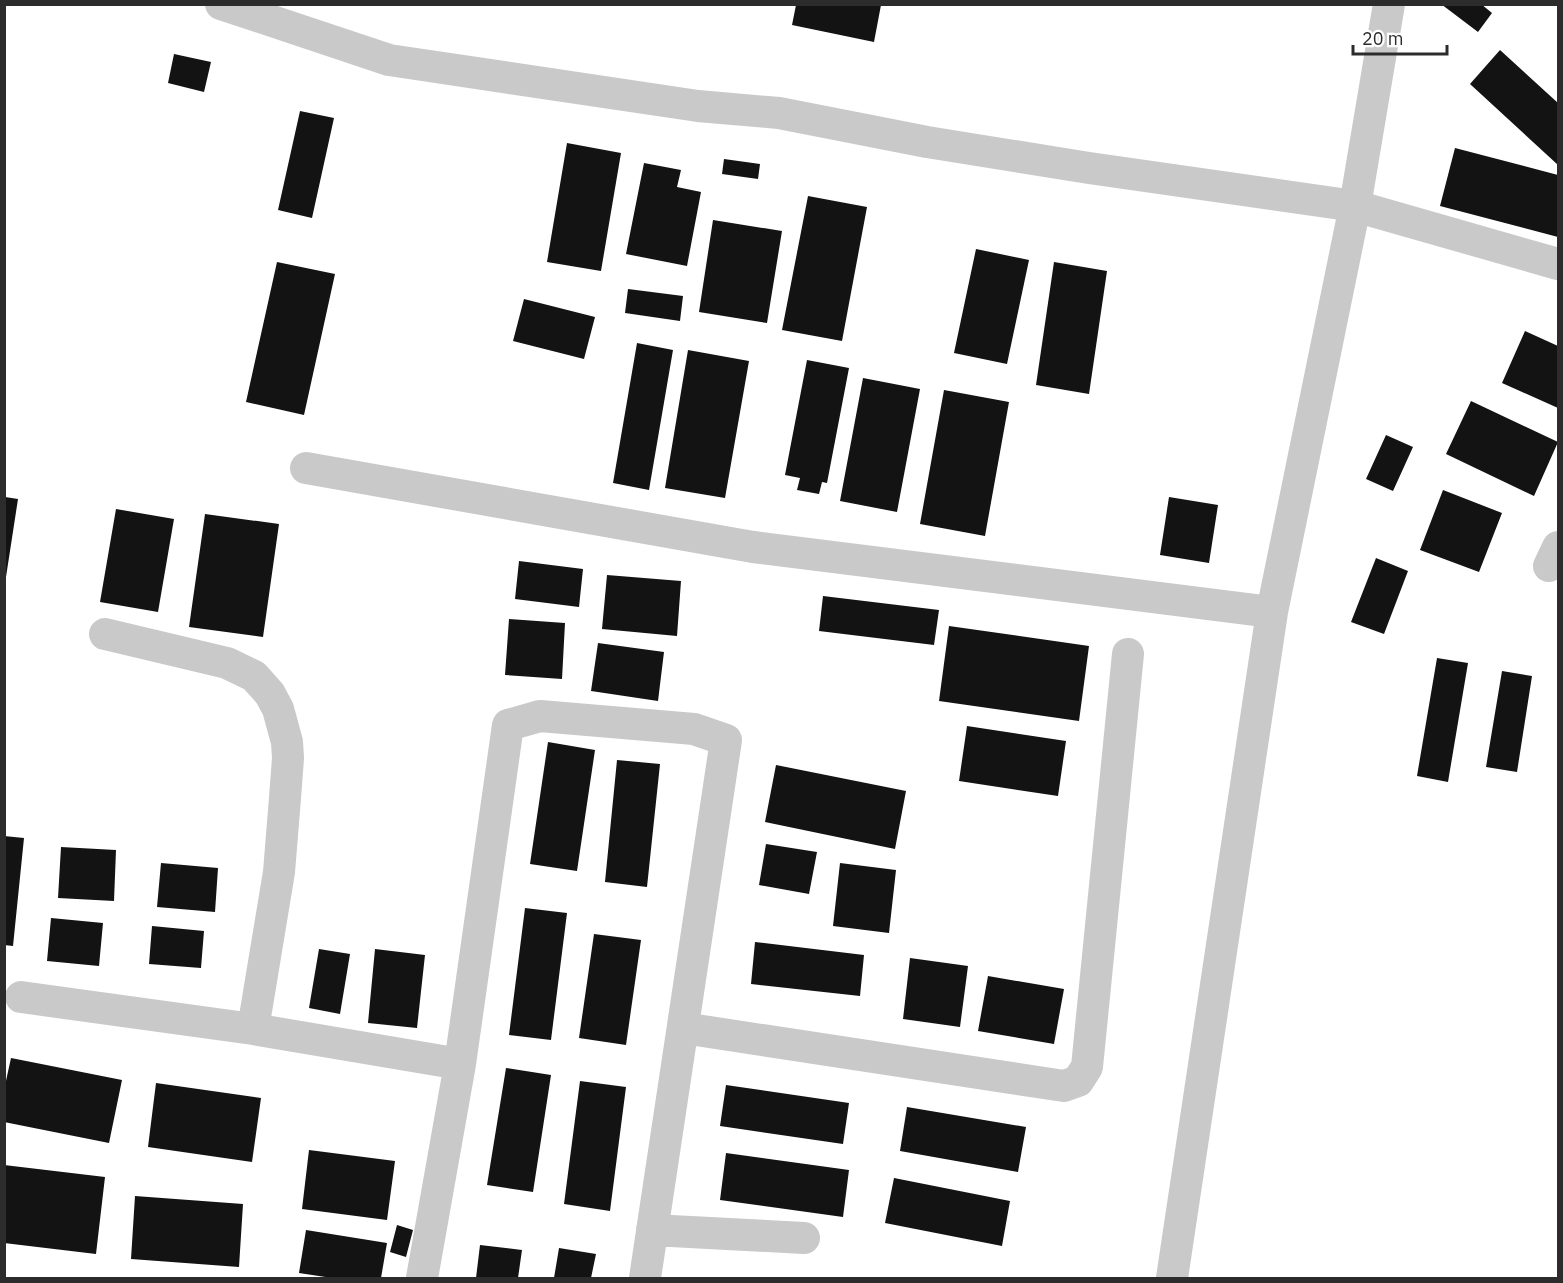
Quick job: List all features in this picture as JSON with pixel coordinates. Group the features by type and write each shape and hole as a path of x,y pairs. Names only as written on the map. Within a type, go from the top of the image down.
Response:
{"street":[{"path":"221,4 388,60 698,106 779,112 927,142 1355,207 1558,264"},
{"path":"1172,1278 1272,612 1355,207 1389,4"},
{"path":"306,468 753,547 1272,612"},
{"path":"105,634 227,663 254,676 270,694 278,709 288,758 285,798 279,873 253,1029"},
{"path":"683,1028 1064,1086 1078,1081 1087,1067 1128,654"},
{"path":"422,1278 460,1064 508,725 540,716 694,729 726,740 645,1278"},
{"path":"21,996 253,1029 460,1064"},
{"path":"652,1230 804,1238"}],"building":[{"path":"1441,4 1481,4 1492,13 1478,32"},
{"path":"796,5 881,5 874,42 792,25"},
{"path":"1500,50 1558,103 1558,165 1470,84"},
{"path":"174,54 211,62 204,92 168,83"},
{"path":"300,111 334,118 312,218 278,210"},
{"path":"567,143 621,153 601,271 547,262"},
{"path":"1455,148 1558,175 1558,237 1440,206"},
{"path":"724,159 760,164 758,179 722,174"},
{"path":"644,163 681,170 677,187 701,192 687,266 626,254"},
{"path":"808,196 867,207 842,341 782,330"},
{"path":"713,220 782,231 767,323 699,312"},
{"path":"976,249 1029,260 1007,364 954,353"},
{"path":"277,262 335,274 304,415 246,402"},
{"path":"1054,262 1107,271 1089,394 1036,385"},
{"path":"628,289 683,296 680,321 625,313"},
{"path":"524,299 595,317 584,359 513,341"},
{"path":"1525,331 1558,346 1558,408 1502,383"},
{"path":"637,343 673,350 649,490 613,483"},
{"path":"688,350 749,361 725,498 665,488"},
{"path":"807,360 849,368 827,483 822,482 819,494 797,490 800,478 785,475"},
{"path":"863,378 920,389 897,512 840,501"},
{"path":"944,390 1009,402 985,536 920,524"},
{"path":"1471,401 1558,442 1534,496 1446,454"},
{"path":"1386,435 1413,447 1393,491 1366,479"},
{"path":"1443,490 1502,513 1479,572 1420,550"},
{"path":"5,497 18,499 6,577 5,577"},
{"path":"1169,497 1218,505 1209,563 1160,555"},
{"path":"116,509 174,519 158,612 100,602"},
{"path":"205,514 279,524 263,637 189,627"},
{"path":"1376,558 1408,571 1384,634 1351,622"},
{"path":"519,561 583,569 579,607 515,599"},
{"path":"607,575 681,581 677,636 602,629"},
{"path":"823,596 939,610 934,645 819,631"},
{"path":"509,619 565,623 562,679 505,675"},
{"path":"949,626 1089,646 1079,721 939,701"},
{"path":"598,643 664,652 658,701 591,691"},
{"path":"1437,658 1468,663 1448,782 1417,776"},
{"path":"1502,671 1532,676 1517,772 1486,767"},
{"path":"967,726 1066,741 1058,796 959,781"},
{"path":"548,742 595,750 577,871 530,864"},
{"path":"617,760 660,764 647,887 605,882"},
{"path":"776,765 906,791 895,849 765,822"},
{"path":"4,836 24,838 13,946 4,945"},
{"path":"766,844 817,852 809,894 759,885"},
{"path":"61,847 116,850 114,901 58,898"},
{"path":"161,863 218,868 215,912 157,907"},
{"path":"840,863 896,870 889,933 833,926"},
{"path":"525,908 567,913 551,1040 509,1035"},
{"path":"51,918 103,923 99,966 47,961"},
{"path":"152,926 204,931 201,968 149,964"},
{"path":"594,934 641,940 626,1045 579,1038"},
{"path":"755,942 864,955 860,996 751,984"},
{"path":"319,949 350,954 340,1014 309,1008"},
{"path":"375,949 425,955 417,1028 368,1023"},
{"path":"910,958 968,966 960,1027 903,1019"},
{"path":"988,976 1064,989 1054,1044 978,1031"},
{"path":"11,1058 122,1080 109,1143 4,1122 4,1090"},
{"path":"506,1068 551,1075 533,1192 487,1185"},
{"path":"580,1081 626,1087 610,1211 564,1204"},
{"path":"156,1083 261,1098 252,1162 148,1147"},
{"path":"726,1085 849,1103 843,1144 720,1126"},
{"path":"907,1107 1026,1127 1018,1172 900,1151"},
{"path":"309,1150 395,1161 387,1220 302,1209"},
{"path":"726,1153 849,1170 843,1217 720,1200"},
{"path":"4,1165 105,1177 96,1254 4,1243"},
{"path":"894,1178 1010,1201 1002,1246 885,1223"},
{"path":"135,1196 243,1204 239,1267 131,1259"},
{"path":"397,1225 413,1230 406,1257 390,1252"},
{"path":"306,1230 387,1243 381,1278 332,1278 299,1273"},
{"path":"480,1245 522,1250 518,1278 476,1278"},
{"path":"559,1248 596,1254 591,1278 554,1278"}]}
